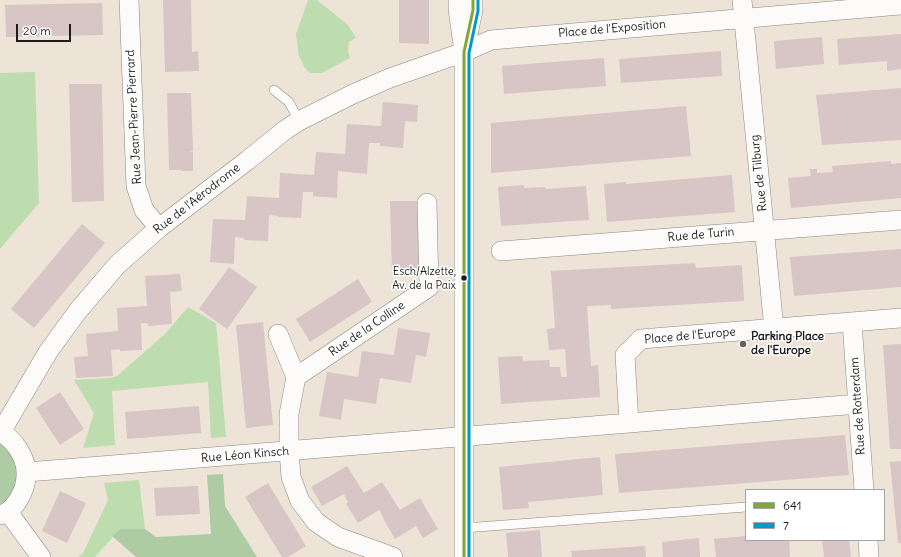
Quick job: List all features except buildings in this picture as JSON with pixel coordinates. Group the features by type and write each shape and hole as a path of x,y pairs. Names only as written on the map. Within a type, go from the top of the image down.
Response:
{"street":[{"name":"Rue Jean-Pierre Pierrard","path":"129,0 136,186 144,210 159,228"},
{"path":"458,0 464,52 464,557"},
{"path":"464,52 473,10 473,0"},
{"name":"Place de l'Exposition","path":"464,52 491,40 743,9 901,4"},
{"name":"Rue de Tilburg","path":"743,9 774,329"},
{"name":"Rue de l'Aérodrome","path":"1,432 48,352 77,312 117,265 159,228 285,130 299,121 353,94 390,78 464,52"},
{"name":"Rue de la Colline","path":"296,378 429,287 427,203"},
{"name":"Rue de Turin","path":"501,251 901,220"},
{"name":"Place de l'Europe","path":"629,423 625,355 641,339 901,318"},
{"name":"Rue de Rotterdam","path":"852,322 864,489"},
{"path":"278,334 296,378 289,414 289,451 291,477 300,502 316,522 338,537 393,557"},
{"path":"464,437 858,404"},
{"path":"1,432 14,442 22,457 26,472 25,487 18,501 4,514 41,557"},
{"name":"Rue Léon Kinsch","path":"26,472 464,437"},
{"path":"868,541 870,557"}],"lane":[{"path":"274,90 289,102 299,121"},
{"path":"464,528 745,506"}],"green space":[{"path":"308,0 317,0 348,25 356,38 349,42 348,51 350,58 322,73 310,73 305,68 299,56 296,34"},
{"path":"35,72 39,203 0,249 0,73"},
{"path":"188,307 216,323 226,437 211,438 208,382 112,391 115,445 83,448 94,413 74,380 109,378 117,376 165,334"},
{"path":"0,432 27,472 0,515"},
{"path":"223,474 225,506 257,557 136,557 112,536 120,529 145,529 156,537 211,534 207,475"},
{"path":"139,480 145,529 120,529 95,557 78,557 83,553 108,500 104,483"}],"transit line":[{"name":"641","path":"464,557 464,52 473,10 473,0"},
{"name":"7","path":"469,557 469,53 478,11 478,0"}],"place":[{"name":"Esch/Alzette, Av. de la Paix","path":"464,278"},
{"name":"Parking Place de l'Europe","path":"743,344"}]}
